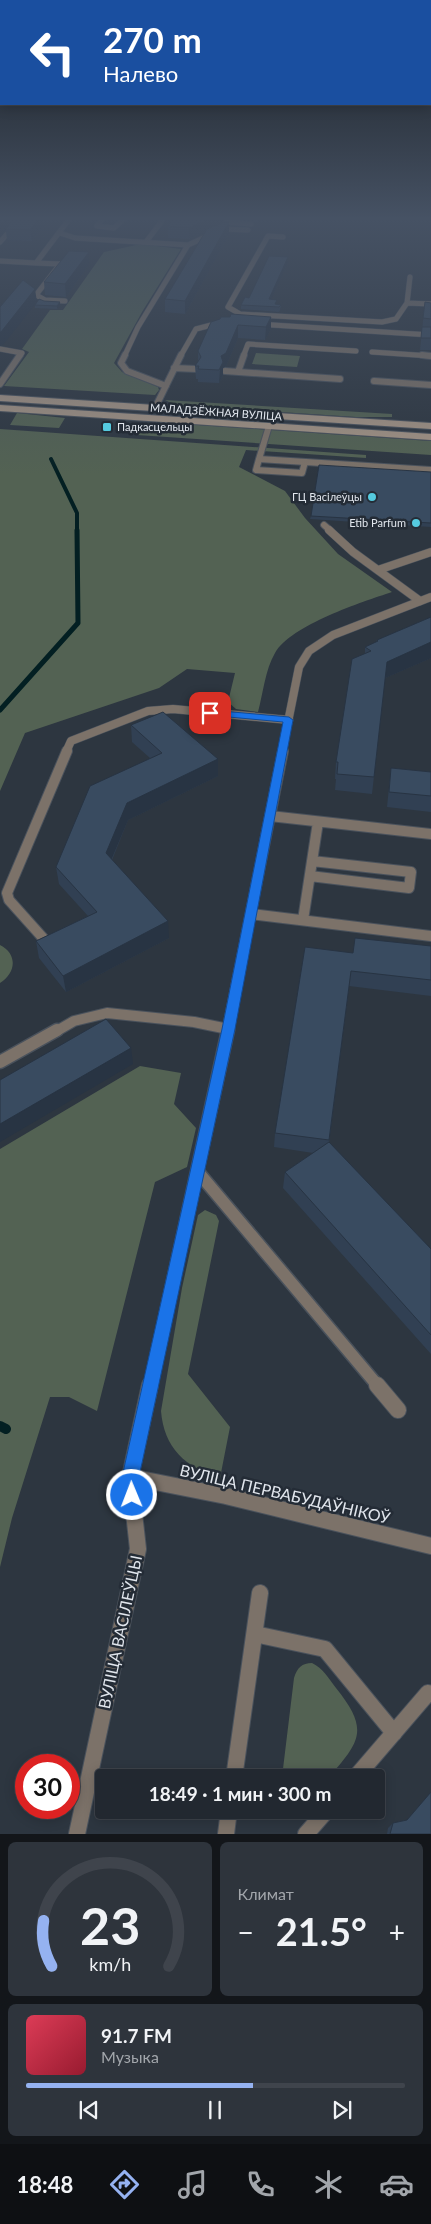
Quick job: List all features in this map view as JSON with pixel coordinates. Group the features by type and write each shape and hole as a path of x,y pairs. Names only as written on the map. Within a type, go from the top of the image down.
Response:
{"main road":[{"name":"МАЛАДЗЁЖНАЯ ВУЛІЦА","path":"0,398 431,426"},
{"name":"МАЛАДЗЁЖНАЯ ВУЛІЦА","path":"0,408 431,437"},
{"path":"151,418 155,408"}],"street":[{"path":"152,304 138,327 121,363 127,371 166,386"},
{"path":"230,304 228,307 240,314 382,322 396,319 407,304"},
{"path":"155,408 174,368 196,329 225,322 234,322"},
{"path":"254,323 431,334"},
{"path":"238,372 248,344 356,351"},
{"path":"0,349 22,353 0,384"},
{"path":"372,352 431,356"},
{"path":"174,368 196,369"},
{"path":"224,370 340,379"},
{"path":"374,381 431,384"},
{"path":"269,426 256,470 302,473 305,462"},
{"path":"259,459 431,470"},
{"path":"324,525 353,552 420,601"},
{"path":"378,570 431,552"},
{"name":"ВУЛІЦА ВАСІЛЕЎЦЫ","path":"77,1834 138,1549 130,1477 198,1172 300,667 309,651 332,635 431,597"},
{"path":"44,938 9,900 7,893 71,741 95,730 148,711 173,710 289,720"},
{"path":"270,816 431,834"},
{"path":"303,920 318,822"},
{"path":"310,876 409,888 411,872 312,861"},
{"path":"251,914 431,936"},
{"path":"0,1062 74,1021 107,1013 194,1022 228,1029"},
{"path":"198,1172 398,1410"},
{"name":"ВУЛІЦА ПЕРВАБУДАЎНІКОЎ","path":"130,1477 226,1496 431,1546"},
{"path":"235,1769 260,1593"},
{"path":"255,1634 325,1649 394,1733"},
{"path":"363,1769 428,1693"},
{"path":"226,1834 228,1819"},
{"path":"306,1834 318,1819"}],"green space":[{"path":"68,304 147,304 114,363 122,372 158,387 159,390 155,395 4,386 29,352 22,349 50,310 63,310"},
{"path":"256,353 300,356 297,367 252,364"},
{"path":"165,400 392,414 392,417 356,417 175,405"},
{"path":"17,413 65,418 59,428 10,425"},
{"path":"143,423 431,441 431,455 137,435"},
{"path":"0,429 366,455 366,458 246,450 239,467 285,491 305,518 338,554 392,592 328,616 296,633 283,643 275,653 269,667 258,712 236,709 228,702 235,673 187,669 159,688 25,733 0,791"},
{"path":"0,945 10,953 13,964 9,974 0,983"},
{"path":"140,1066 181,1073 174,1104 196,1128 187,1167 155,1182 97,1411 69,1397 50,1397 12,1518 0,1567 0,1149"},
{"path":"205,1210 216,1215 219,1221 188,1374 230,1427 220,1478 196,1468 178,1454 167,1436 161,1411 182,1288 198,1215"},
{"path":"312,1663 326,1674 346,1702 357,1725 354,1744 336,1769 283,1769 294,1678 300,1667"}],"building":[{"path":"3,304 23,304 1,332 0,332 0,307"},
{"path":"36,304 59,304 57,306 35,305"},
{"path":"275,304 281,305 279,307 241,305"},
{"path":"425,304 431,304 431,319 423,318"},
{"path":"231,314 271,317 266,327 238,325 226,353 221,356 223,362 219,370 198,369 199,366 195,366 201,357 198,351 211,322 221,317 230,317"},
{"path":"422,327 431,327 431,338 421,338"},
{"name":"ГЦ Васілеўцы","path":"319,465 431,472 431,523 311,516"},
{"path":"431,617 431,642 387,662 374,777 337,774 338,762 336,762 352,659 371,651 365,647 377,640"},
{"path":"163,712 218,759 127,803 106,853 168,921 63,976 36,941 97,912 56,867 90,786 162,753 131,725"},
{"path":"391,768 431,772 431,796 389,792"},
{"path":"355,938 431,946 431,980 351,971 329,1140 275,1133 305,947 353,953"},
{"path":"106,1019 131,1048 0,1124 0,1080"},
{"path":"329,1142 431,1249 431,1335 285,1172"},
{"path":"431,1792 431,1834 390,1834 393,1823 407,1820"}],"waterway":[{"path":"51,459 77,513 77,530"},
{"path":"0,710 78,623 77,530"},
{"path":"0,1426 6,1429"}],"place":[{"name":"Падкасцельцы","path":"107,427"},
{"name":"ГЦ Васілеўцы","path":"372,497"},
{"name":"Etib Parfum","path":"416,523"}],"route":[{"path":"132,1495 130,1477 198,1172 289,720 210,713"}]}
